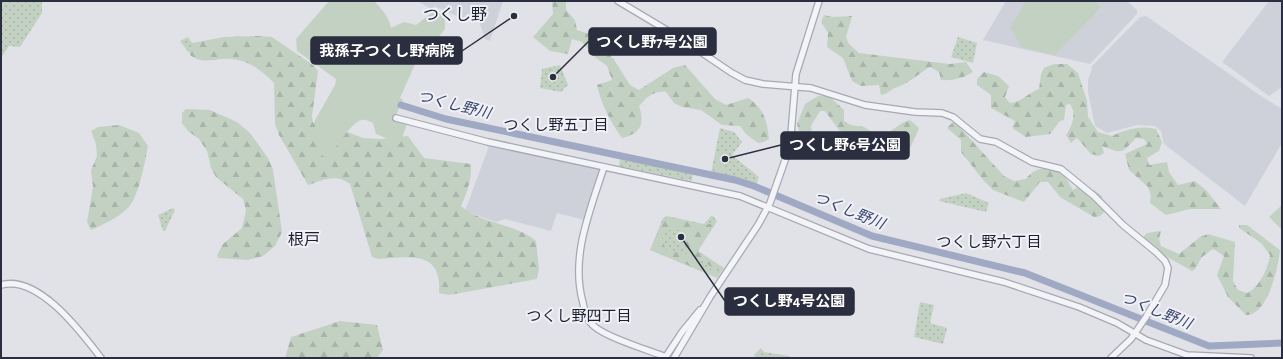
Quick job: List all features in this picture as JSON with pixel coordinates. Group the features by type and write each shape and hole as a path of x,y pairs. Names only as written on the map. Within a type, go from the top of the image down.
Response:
{"street":[{"path":"618,1 680,38 745,80 763,84 794,85 816,89 865,105 948,115 980,139 996,142 1032,162 1061,169 1094,196 1123,225 1156,252 1168,266 1167,280 1140,327 1111,358"},
{"path":"674,358 706,303 769,206 792,141 794,85 798,64 819,1"},
{"path":"396,118 488,142 732,194 769,206 869,249 1004,282 1099,314 1155,344 1192,356 1251,358"},
{"path":"604,166 582,240 578,260 580,292 587,318 601,331 665,358 687,326 706,303"},
{"path":"1,285 11,283 20,284 45,298 67,316 101,358"}],"shaded area":[{"path":"417,1 503,1 490,41 485,39 479,21 459,17 434,6 433,10"},
{"path":"1006,1 1127,1 1137,10 1137,14 1090,64 983,40"},
{"path":"1269,1 1282,1 1282,87 1269,96 1222,62"},
{"path":"1146,16 1282,109 1282,143 1245,206 1164,144 1161,131 1155,126 1137,125 1107,133 1095,126 1088,92 1088,80 1092,69 1091,67 1140,17"},
{"path":"489,146 599,169 584,220 557,213 551,231 505,219 496,222 465,211"}],"green space":[{"path":"1,1 42,1 42,13 20,47 9,46 1,58"},
{"path":"329,1 374,1 385,13 391,28 404,22 416,25 434,11 445,15 445,29 432,45 434,47 423,59 419,57 400,98 403,100 394,119 407,124 400,144 376,134 373,123 367,120 361,120 352,126 328,159 317,152 319,143 314,122 335,85 336,79 297,51 296,39"},
{"path":"552,1 566,1 566,10 575,20 577,30 593,35 603,51 613,58 630,85 639,90 673,68 685,65 715,99 726,105 748,98 758,106 766,121 769,139 758,143 746,134 740,126 722,125 701,110 682,107 674,103 666,92 654,93 639,106 642,118 640,127 634,134 622,138 607,113 597,85 612,80 607,66 595,57 582,42 572,39 568,54 550,51 533,37 553,14"},
{"path":"1026,1 1095,1 1101,7 1055,55 1021,47 1010,27"},
{"path":"824,15 832,17 852,16 846,37 849,44 859,53 950,64 966,62 973,72 958,79 941,80 939,72 930,67 904,84 881,95 879,85 861,86 852,81 843,58 827,47 828,33 821,22"},
{"path":"188,37 195,47 189,53 180,41"},
{"path":"224,37 272,37 313,65 318,71 312,116 313,123 345,131 363,138 381,139 408,136 424,158 471,164 469,186 461,206 479,217 519,231 536,241 539,269 537,279 449,295 439,293 439,279 435,269 430,263 422,259 402,257 379,259 372,257 350,184 339,179 329,178 308,185 279,135 275,124 274,83 265,74 250,64 238,60 226,59 205,61 190,55 192,43"},
{"path":"958,37 977,43 973,63 951,57"},
{"path":"1054,64 1067,64 1078,73 1087,101 1088,117 1098,132 1112,136 1133,128 1144,127 1156,129 1162,142 1159,151 1147,158 1149,165 1167,162 1169,172 1178,185 1195,181 1207,191 1221,209 1190,209 1166,215 1150,203 1151,196 1148,187 1129,170 1125,154 1147,144 1144,139 1136,138 1124,150 1121,151 1102,146 1104,153 1099,156 1091,154 1077,138 1071,143 1066,135 1073,120 1073,112 1070,104 1066,105 1064,120 1060,121 1050,134 1026,137 1012,128 1015,121 991,108 991,95 977,85 977,79 984,72 998,76 1009,86 1005,97 1010,103 1014,102 1039,89 1041,74 1044,68"},
{"path":"560,65 568,85 561,92 540,88 542,69"},
{"path":"828,95 844,110 844,121 851,125 864,127 880,137 902,123 910,120 919,128 908,153 875,148 868,138 852,136 839,130 825,111 820,111 811,126 815,152 809,152 805,149 797,124 805,104 818,96"},
{"path":"186,109 210,110 237,122 250,133 268,158 273,170 282,232 275,246 263,256 248,260 218,258 217,255 223,244 242,228 246,210 243,199 216,177 211,168 207,151 199,139 188,131 182,123 182,113"},
{"path":"954,121 1004,176 1014,181 1026,179 1037,170 1046,168 1056,170 1064,176 1073,190 1078,187 1085,191 1094,190 1102,196 1104,212 1100,216 1094,217 1060,197 1048,182 1040,182 1024,202 993,190 961,152 961,140 947,128"},
{"path":"119,125 139,133 148,146 141,178 132,203 128,208 115,218 91,230 87,222 93,187 91,170 97,156 96,144 91,131 98,127"},
{"path":"720,128 734,132 742,142 732,155 759,177 756,185 711,173"},
{"path":"718,152 727,153 724,172 714,170"},
{"path":"620,158 693,174 692,181 619,166"},
{"path":"966,193 989,203 986,212 939,201 940,199"},
{"path":"1282,205 1282,230 1269,217"},
{"path":"173,208 175,210 165,231 163,231 158,215"},
{"path":"712,215 717,221 698,251 724,268 717,278 650,250 663,218 667,216 704,224"},
{"path":"667,217 704,225 715,223 697,251 720,266 717,270 685,251 686,237 680,231 673,229 667,231 662,239 666,250 672,253 682,251 716,274 715,276 651,250 664,219"},
{"path":"1239,225 1247,225 1280,250 1277,268 1266,299 1254,313 1246,315 1228,297 1217,275 1224,256 1213,249 1202,257 1195,269 1192,271 1160,253 1144,239 1144,236 1147,233 1161,231 1159,239 1161,246 1179,254 1200,237 1208,234 1235,242 1233,281 1238,290 1247,293 1256,286 1263,277 1270,255 1261,243 1239,228"},
{"path":"920,302 934,305 930,323 947,328 943,344 914,337"},
{"path":"340,321 377,325 383,350 377,358 285,358 291,337"},
{"path":"761,348 764,352 789,356 791,358 756,358 754,355"}],"waterway":[{"name":"つくし野川","path":"401,105 446,119 735,180 754,186 872,236 1025,273 1209,346 1282,343"}],"place":[{"name":"我孫子つくし野病院","path":"514,16"},
{"name":"つくし野7号公園","path":"553,77"},
{"name":"つくし野6号公園","path":"725,159"},
{"name":"つくし野4号公園","path":"681,237"}],"district":[{"name":"つくし野","path":"455,15"},
{"name":"つくし野五丁目","path":"556,125"},
{"name":"根戸","path":"304,240"},
{"name":"つくし野六丁目","path":"989,242"},
{"name":"つくし野四丁目","path":"579,316"}]}
